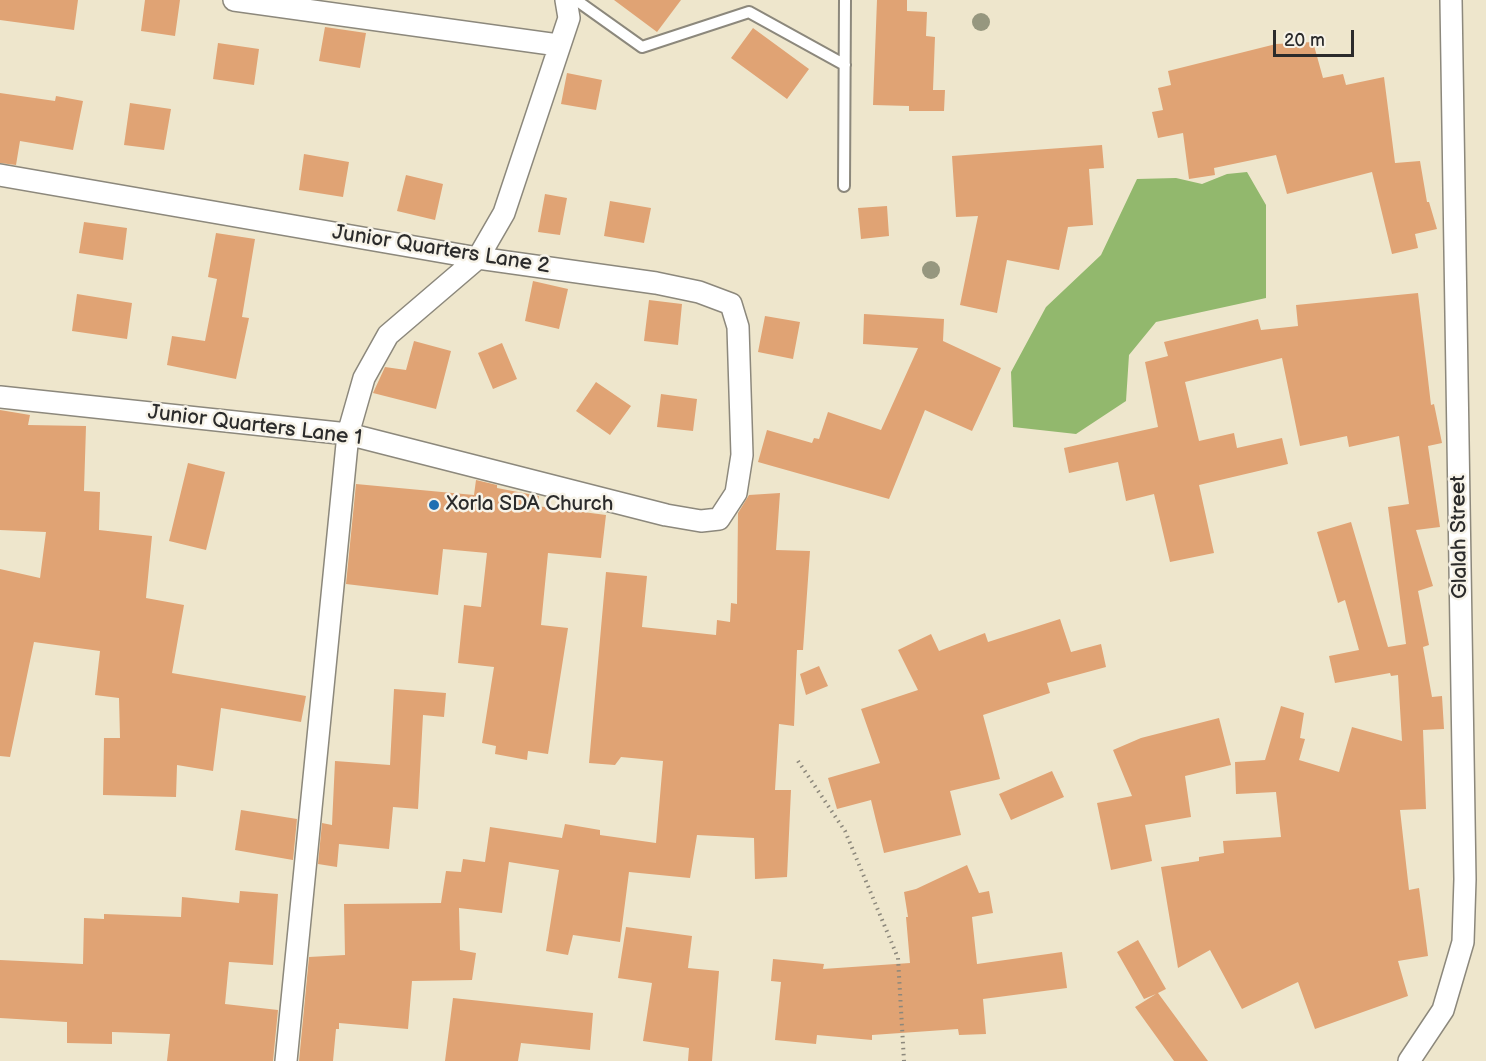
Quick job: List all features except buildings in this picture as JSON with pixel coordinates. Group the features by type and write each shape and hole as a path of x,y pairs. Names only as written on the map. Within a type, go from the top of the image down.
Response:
{"street":[{"path":"234,0 558,45"},
{"path":"286,1061 348,434 364,378 388,335 477,258 504,213 558,45 569,18 566,0"},
{"name":"Glalah Street","path":"1409,1061 1443,1010 1463,942 1465,879 1451,0"},
{"name":"Junior Quarters Lane 2","path":"0,175 477,258 656,283 699,292 731,304 738,327 742,455"},
{"name":"Junior Quarters Lane 1","path":"0,397 348,434 666,515 701,521 719,519 736,492 742,455"}],"lane":[{"path":"576,0 642,47 748,12 845,65"},
{"path":"844,186 845,0"}],"path":[{"path":"798,761 845,831 898,958 904,1061"}],"green space":[{"path":"1247,172 1266,205 1266,298 1156,322 1129,355 1126,401 1076,434 1013,427 1011,372 1046,307 1101,255 1137,179 1176,178 1202,184 1227,174"}],"place":[{"name":"Xorla SDA Church","path":"434,505"}]}
